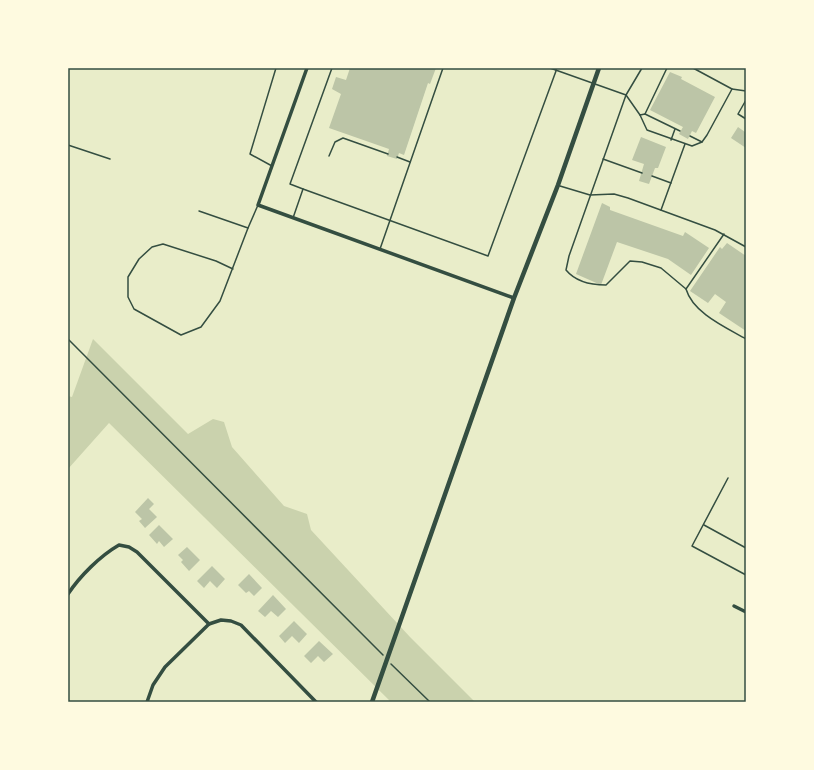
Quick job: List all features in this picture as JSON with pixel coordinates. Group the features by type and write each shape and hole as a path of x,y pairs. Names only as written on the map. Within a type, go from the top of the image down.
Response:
{"street":[{"path":"307,68 258,205 514,298"},
{"path":"372,702 514,298 558,185 599,68"},
{"path":"68,594 73,586 109,551 119,545 129,546 137,552 209,624"},
{"path":"734,606 746,612"},
{"path":"147,702 153,685 164,667 209,624 221,620 232,621 241,625 316,702"}],"lane":[{"path":"272,166 250,154 276,68"},
{"path":"332,68 290,184 488,256 556,69"},
{"path":"380,249 443,68"},
{"path":"550,68 626,95 640,115 647,130 671,140 692,146 702,142 732,89"},
{"path":"642,68 626,95 568,256 566,270 571,276 592,284 606,285 630,261 642,262 661,268 686,288 689,299 711,318 746,339"},
{"path":"645,114 667,68"},
{"path":"693,68 732,89 746,91"},
{"path":"746,100 738,114 746,119"},
{"path":"640,115 645,114 680,131"},
{"path":"671,140 676,129"},
{"path":"690,136 702,142"},
{"path":"329,156 335,142 343,138 388,154"},
{"path":"661,211 685,144"},
{"path":"68,145 110,159"},
{"path":"397,157 410,162"},
{"path":"603,159 642,173"},
{"path":"652,176 671,183"},
{"path":"558,185 590,195 614,194 724,234 746,247"},
{"path":"293,218 303,189"},
{"path":"232,269 216,261 163,244 152,247 139,259 128,277 128,297 134,309 181,335 201,327 220,301 258,205"},
{"path":"199,211 248,228"},
{"path":"686,288 724,234"},
{"path":"728,478 692,546 746,576"},
{"path":"703,525 746,548"}],"path":[{"path":"68,339 378,651"},
{"path":"392,664 430,702"}],"green space":[{"path":"93,339 188,434 213,419 224,422 232,447 284,506 307,514 311,530 410,637 475,702 391,702 109,423 68,469 68,396 72,397"}],"building":[{"path":"350,68 436,68 430,84 428,83 404,155 399,153 397,159 387,156 389,149 329,128 341,94 332,89 336,77 346,80"},
{"path":"670,72 682,77 681,79 715,97 696,133 692,131 688,139 679,134 683,127 650,110"},
{"path":"738,127 745,132 746,129 746,148 731,138"},
{"path":"641,137 666,147 658,168 655,168 649,184 639,181 644,164 632,160"},
{"path":"602,203 610,207 610,210 683,236 685,232 709,248 691,275 668,259 617,242 601,285 576,274"},
{"path":"727,243 746,256 746,331 719,313 726,302 715,294 708,303 690,291 720,247 722,249"},
{"path":"148,498 154,504 149,509 157,517 145,528 139,521 142,519 135,512"},
{"path":"159,525 173,539 164,547 159,541 157,544 149,535"},
{"path":"187,547 200,560 189,571 181,562 183,560 178,555"},
{"path":"212,566 225,579 217,588 210,581 204,588 197,581"},
{"path":"249,574 262,588 254,596 249,591 246,593 238,585"},
{"path":"273,595 286,609 278,617 271,611 265,617 258,611"},
{"path":"294,621 307,634 299,643 292,636 285,643 279,636"},
{"path":"319,641 333,654 324,662 318,656 311,663 304,656"}]}
